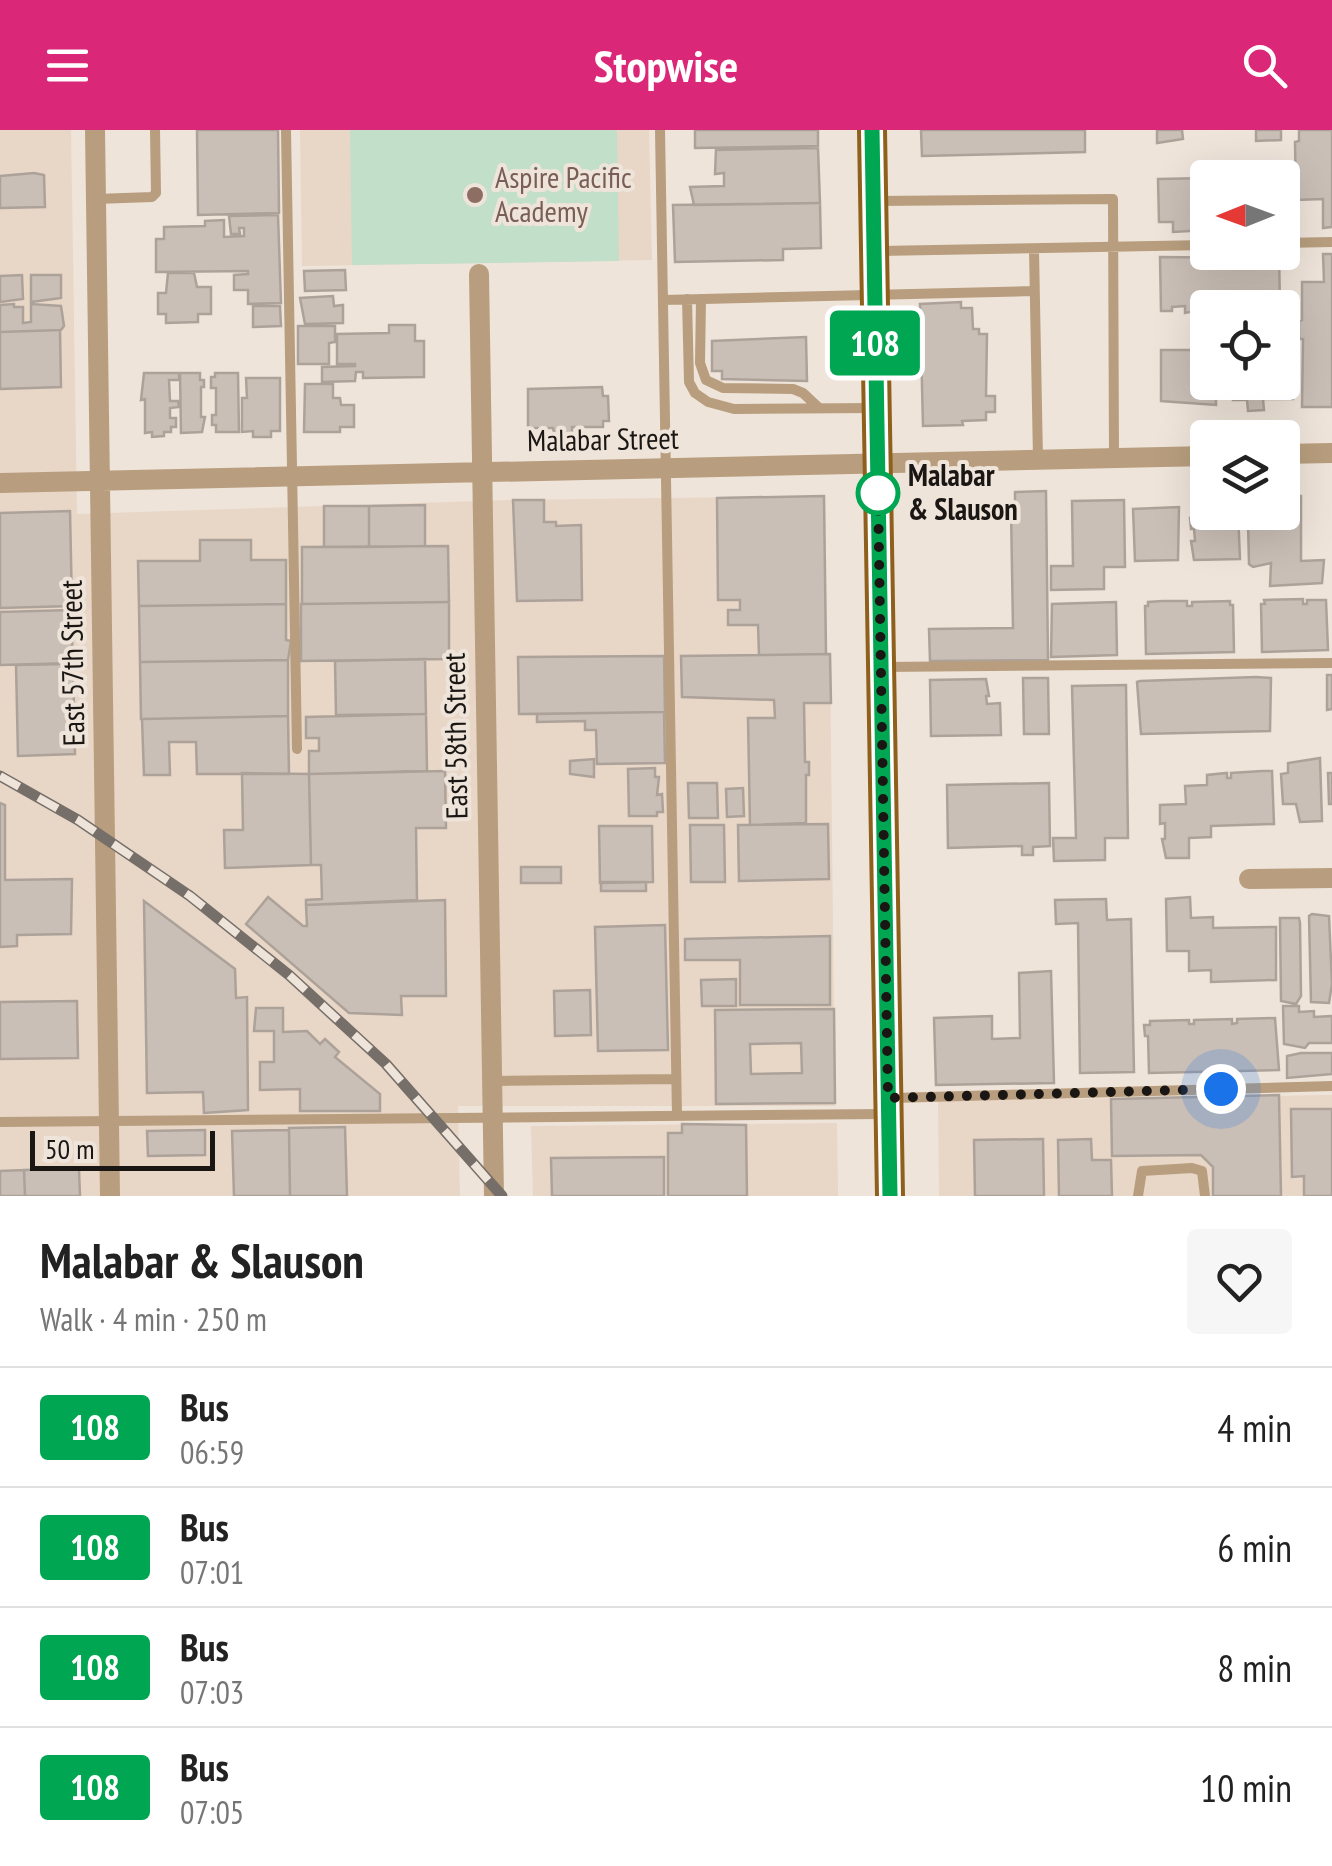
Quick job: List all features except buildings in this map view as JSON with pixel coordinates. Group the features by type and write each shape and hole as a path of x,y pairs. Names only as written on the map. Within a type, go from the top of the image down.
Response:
{"main road":[{"path":"872,130 890,1196"}],"street":[{"name":"East 57th Street","path":"95,130 110,1196"},
{"name":"East 58th Street","path":"479,274 494,1196"},
{"path":"1300,454 1332,453"},
{"name":"Malabar Street","path":"0,483 1190,456"},
{"path":"1249,880 1332,878"}],"lane":[{"path":"96,200 152,198 156,193 156,130"},
{"path":"286,130 297,749"},
{"path":"660,130 677,1116"},
{"path":"873,201 1113,199 1114,458"},
{"path":"1300,243 1332,242"},
{"path":"874,252 1190,246"},
{"path":"1034,250 1038,460"},
{"path":"663,300 1034,291"},
{"path":"701,299 700,363 706,380 723,388 793,389 818,408"},
{"path":"688,300 689,382 695,393 708,402 734,409 876,408"},
{"path":"881,667 1332,663"},
{"path":"492,1081 676,1079"},
{"path":"0,1122 677,1116 1332,1086"},
{"path":"1138,1196 1142,1171 1192,1168 1202,1171 1205,1196"}],"shaded area":[{"path":"0,130 71,130 77,514 513,500 824,496 826,653 830,654 835,1106 458,1106 460,1196 0,1196"},
{"name":"Aspire Pacific Academy","path":"300,130 649,130 652,260 302,266"},
{"path":"1332,1095 1332,1196 939,1196 938,1101"},
{"path":"837,1123 838,1196 533,1196 531,1126"}],"green space":[{"name":"Aspire Pacific Academy","path":"350,130 617,130 619,261 352,265"}],"railway":[{"path":"0,776 78,820 190,896 289,975 386,1064 502,1196"}],"bus line":[{"name":"108","path":"872,130 890,1196"}],"place":[{"name":"Aspire Pacific Academy","path":"475,195"},
{"name":"Malabar & Slauson","path":"878,493"}],"route":[{"path":"878,493 888,1098 1221,1089"}]}
